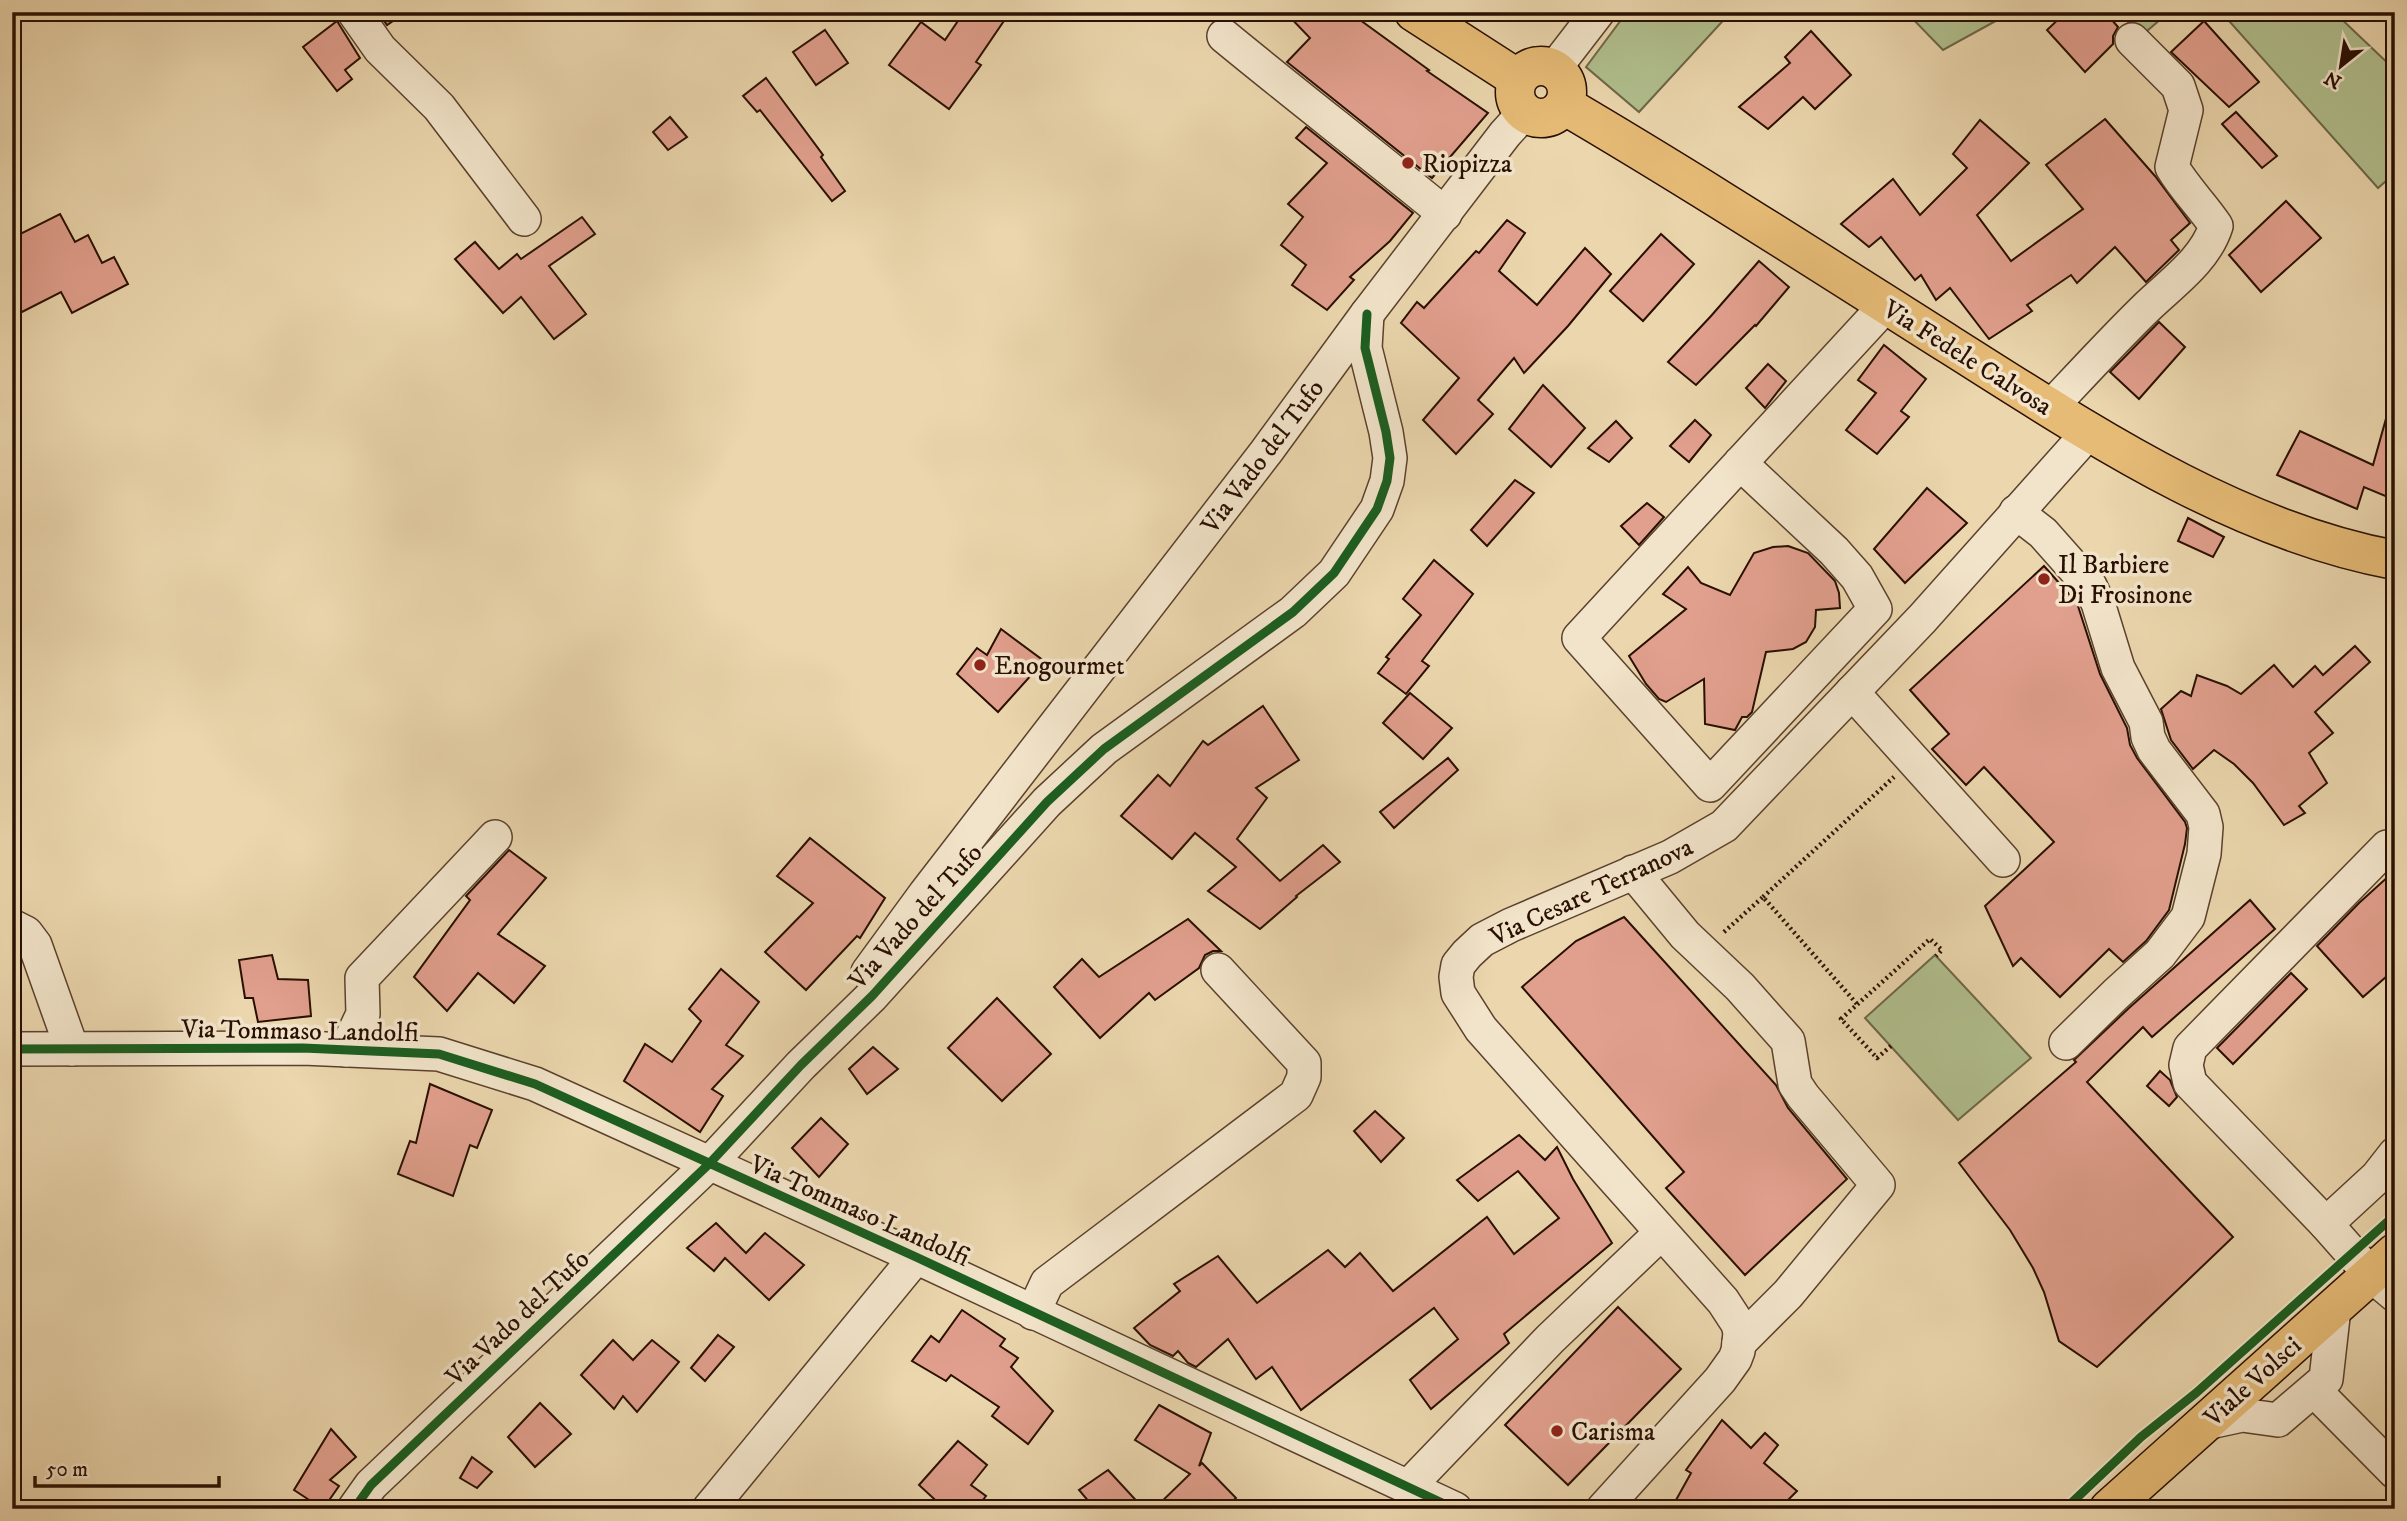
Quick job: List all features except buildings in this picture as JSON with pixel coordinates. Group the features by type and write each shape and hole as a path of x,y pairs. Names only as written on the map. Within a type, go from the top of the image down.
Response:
{"main road":[{"path":"1414,12 1532,87"},
{"name":"Via Fedele Calvosa","path":"1532,87 1531,117 1546,119 1554,116 1564,105 2089,432 2213,499 2295,534 2355,553 2395,560"},
{"name":"Viale Volsci","path":"2109,1509 2334,1308 2387,1274"}],"street":[{"path":"354,12 380,49 439,107 524,219"},
{"name":"Via Vado del Tufo","path":"801,1065 925,894 1266,453 1367,314 1505,134 1532,87 1598,12"},
{"path":"1224,36 1445,214"},
{"path":"2050,408 2147,307 2194,263 2211,242 2217,226 2204,207 2185,188 2172,167 2186,110 2178,86 2132,40"},
{"path":"1740,463 1842,559 1857,577 1875,609 1710,785 1578,638 1886,305"},
{"name":"Via Vado del Tufo","path":"354,1509 371,1485 709,1164 801,1065 872,996 1047,802 1104,749 1293,612 1334,573 1377,509 1387,481 1390,458 1365,348 1367,314"},
{"name":"Via Cesare Terranova","path":"1739,1343 1738,1324 1731,1312 1481,1029 1458,993 1458,965 1482,940 1670,857 1724,826 1922,619 2089,432"},
{"path":"2016,512 2043,533 2090,586 2118,668 2146,722 2148,737 2154,750 2203,814 2206,827 2204,854 2188,917 2160,954 2066,1043"},
{"path":"1852,692 2003,860"},
{"path":"346,1050 363,1014 362,978 495,837"},
{"path":"2387,1274 2326,1224 2190,1083 2186,1065 2190,1048 2387,847 2395,856"},
{"path":"1602,1509 1720,1380 1735,1359 1739,1343 1788,1294 1878,1185 1803,1096 1796,1084 1787,1041 1740,987 1702,952 1633,872"},
{"path":"12,926 26,933 34,945 72,1049"},
{"path":"1033,1313 1047,1283 1296,1094 1304,1077 1304,1063 1218,970"},
{"name":"Via Tommaso Landolfi","path":"12,1049 346,1050 439,1054 536,1084 916,1257 1455,1509"},
{"path":"2326,1224 2376,1177 2395,1154"},
{"path":"1408,1487 1550,1339 1661,1233"},
{"path":"709,1509 916,1257"},
{"path":"2205,1423 2242,1415 2278,1420 2314,1390 2326,1379 2334,1308"},
{"path":"2314,1390 2395,1472"}],"path":[{"path":"1702,952 1913,760"},
{"path":"1763,897 1857,1004"},
{"path":"1891,1046 1877,1058 1841,1019 1930,939 1942,950 1936,956"}],"green space":[{"path":"1627,12 1731,12 1639,112 1586,67"},
{"path":"1906,12 2012,12 1943,50"},
{"path":"2120,12 2169,12 2140,37"},
{"path":"2221,12 2334,12 2395,70 2395,173 2378,188"},
{"path":"1935,955 2031,1058 1958,1120 1865,1018"}],"cycle path":[{"path":"354,1509 371,1485 709,1164 801,1065 872,996 1047,802 1104,749 1293,612 1334,573 1377,509 1387,481 1390,458 1365,348 1367,314"},
{"path":"12,1049 303,1048 439,1054 535,1084 916,1257 1455,1509"},
{"path":"2065,1509 2141,1437 2196,1393 2395,1215"}],"place":[{"name":"Riopizza","path":"1408,163"},
{"name":"Il Barbiere Di Frosinone","path":"2044,579"},
{"name":"Enogourmet","path":"980,665"},
{"name":"Carisma","path":"1557,1431"}]}
